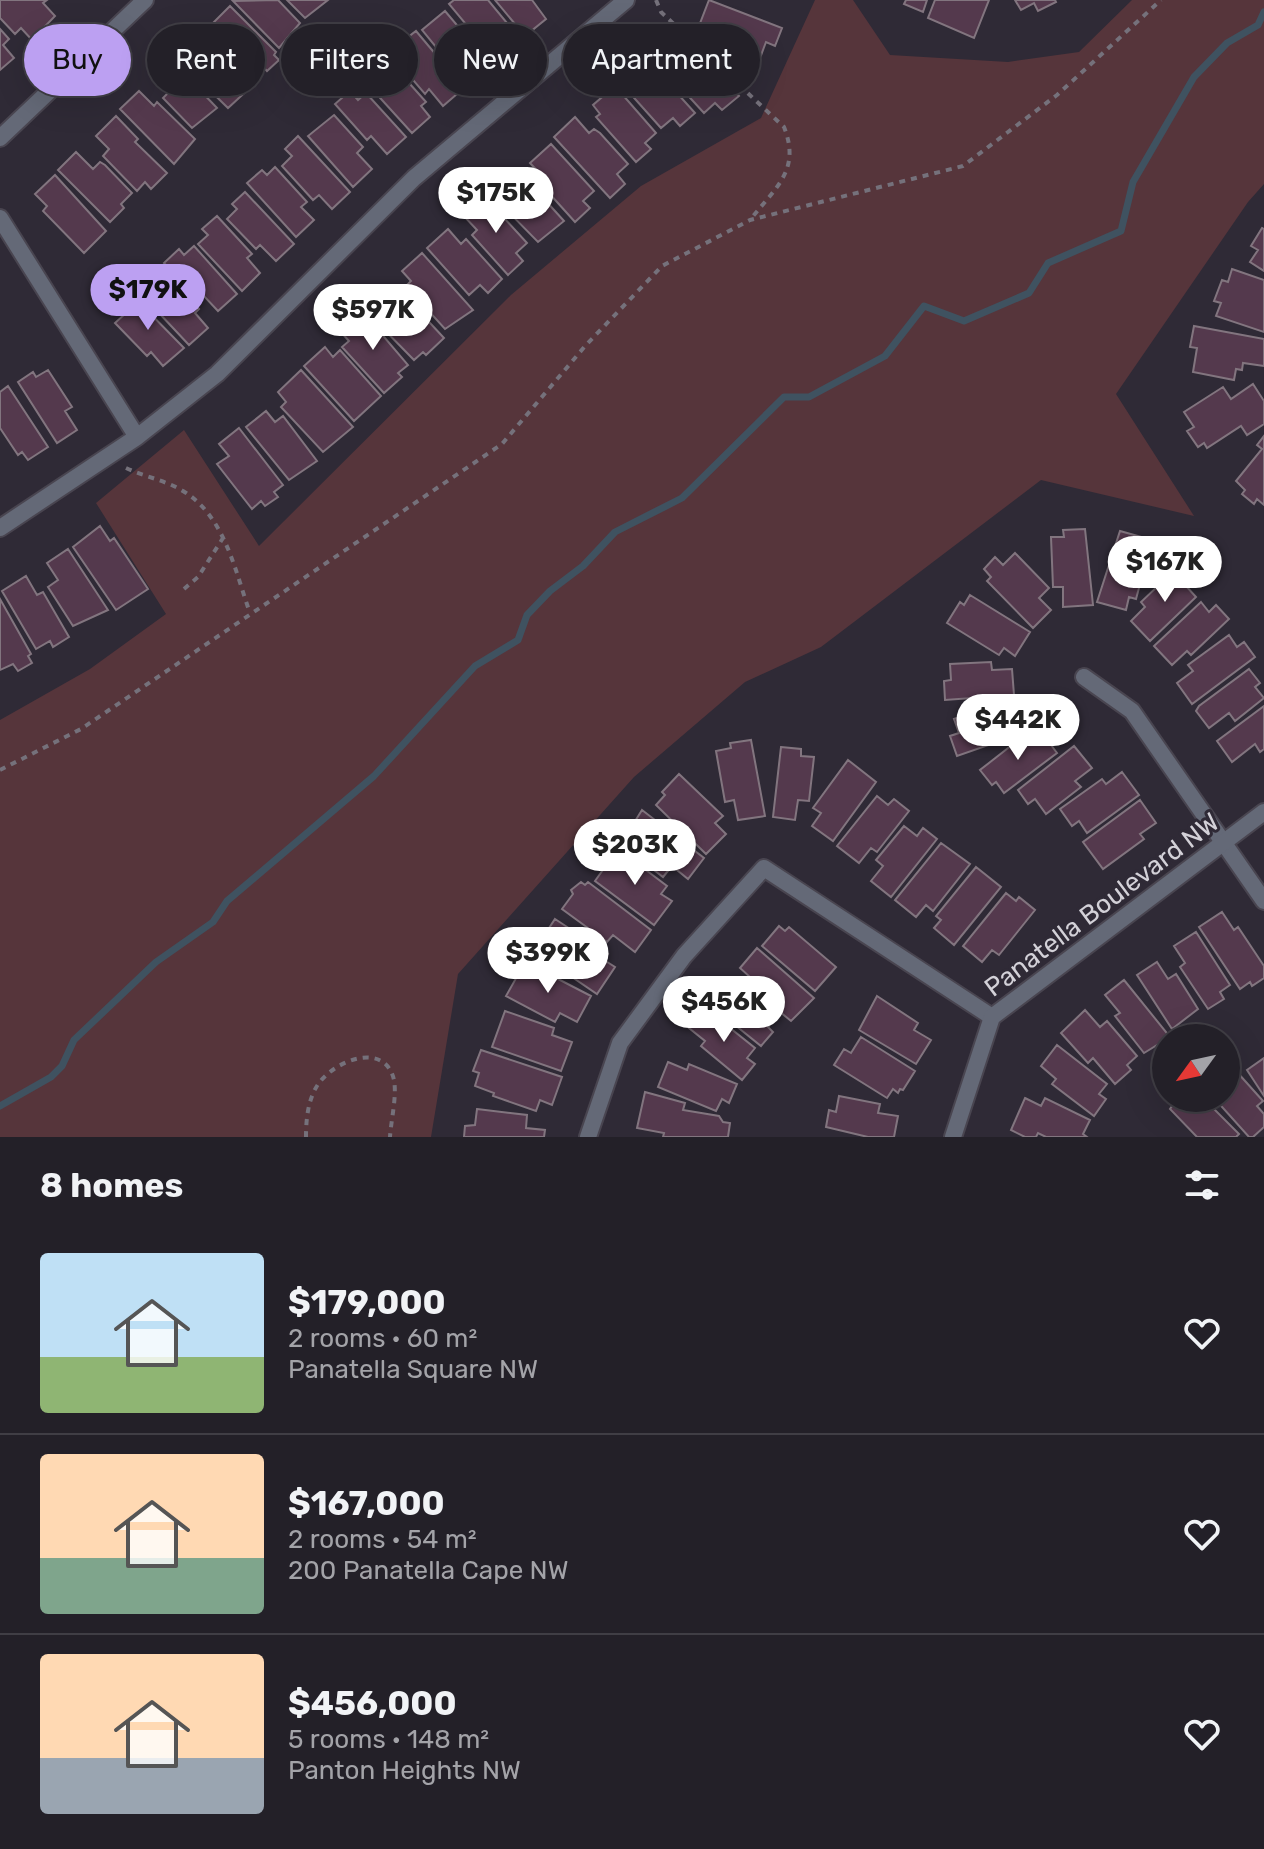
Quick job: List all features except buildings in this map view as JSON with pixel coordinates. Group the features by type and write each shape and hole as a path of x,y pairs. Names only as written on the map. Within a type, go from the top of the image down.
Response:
{"street":[{"path":"0,138 145,0"},
{"path":"0,528 137,437 217,374 414,178 626,0"},
{"path":"0,218 137,437"},
{"path":"1084,677 1132,711 1264,901"},
{"name":"Panatella Boulevard NW","path":"953,1137 992,1017 1264,812"},
{"path":"588,1137 620,1043 684,956 764,868 992,1017"}],"path":[{"path":"656,0 661,12 784,127 792,160 781,180 750,220"},
{"path":"0,770 81,729 502,444 586,345 662,266 750,220 963,166 1057,95 1161,0"},
{"path":"126,468 156,477 185,492 207,509 223,538 250,613"},
{"path":"184,589 198,577 223,538"},
{"path":"306,1137 311,1098 320,1081 342,1064 362,1056 377,1058 387,1066 394,1081 390,1137"}],"shaded area":[{"path":"815,0 853,0 890,55 1008,62 1079,52 1132,0 1264,0 1264,184 1248,202 1116,394 1194,516 1041,480 821,647 745,682 634,777 458,974 431,1137 0,1137 0,720 90,669 166,614 96,503 184,430 259,546 511,295 641,186 761,118"}],"waterway":[{"path":"0,1106 51,1077 62,1066 74,1040 156,962 213,922 227,901 374,776 475,666 518,640 527,615 550,591 583,566 615,532 682,498 784,397 809,397 885,356 924,306 964,321 1029,293 1048,263 1121,231 1133,182 1194,77 1227,43 1258,25 1264,12"}]}
